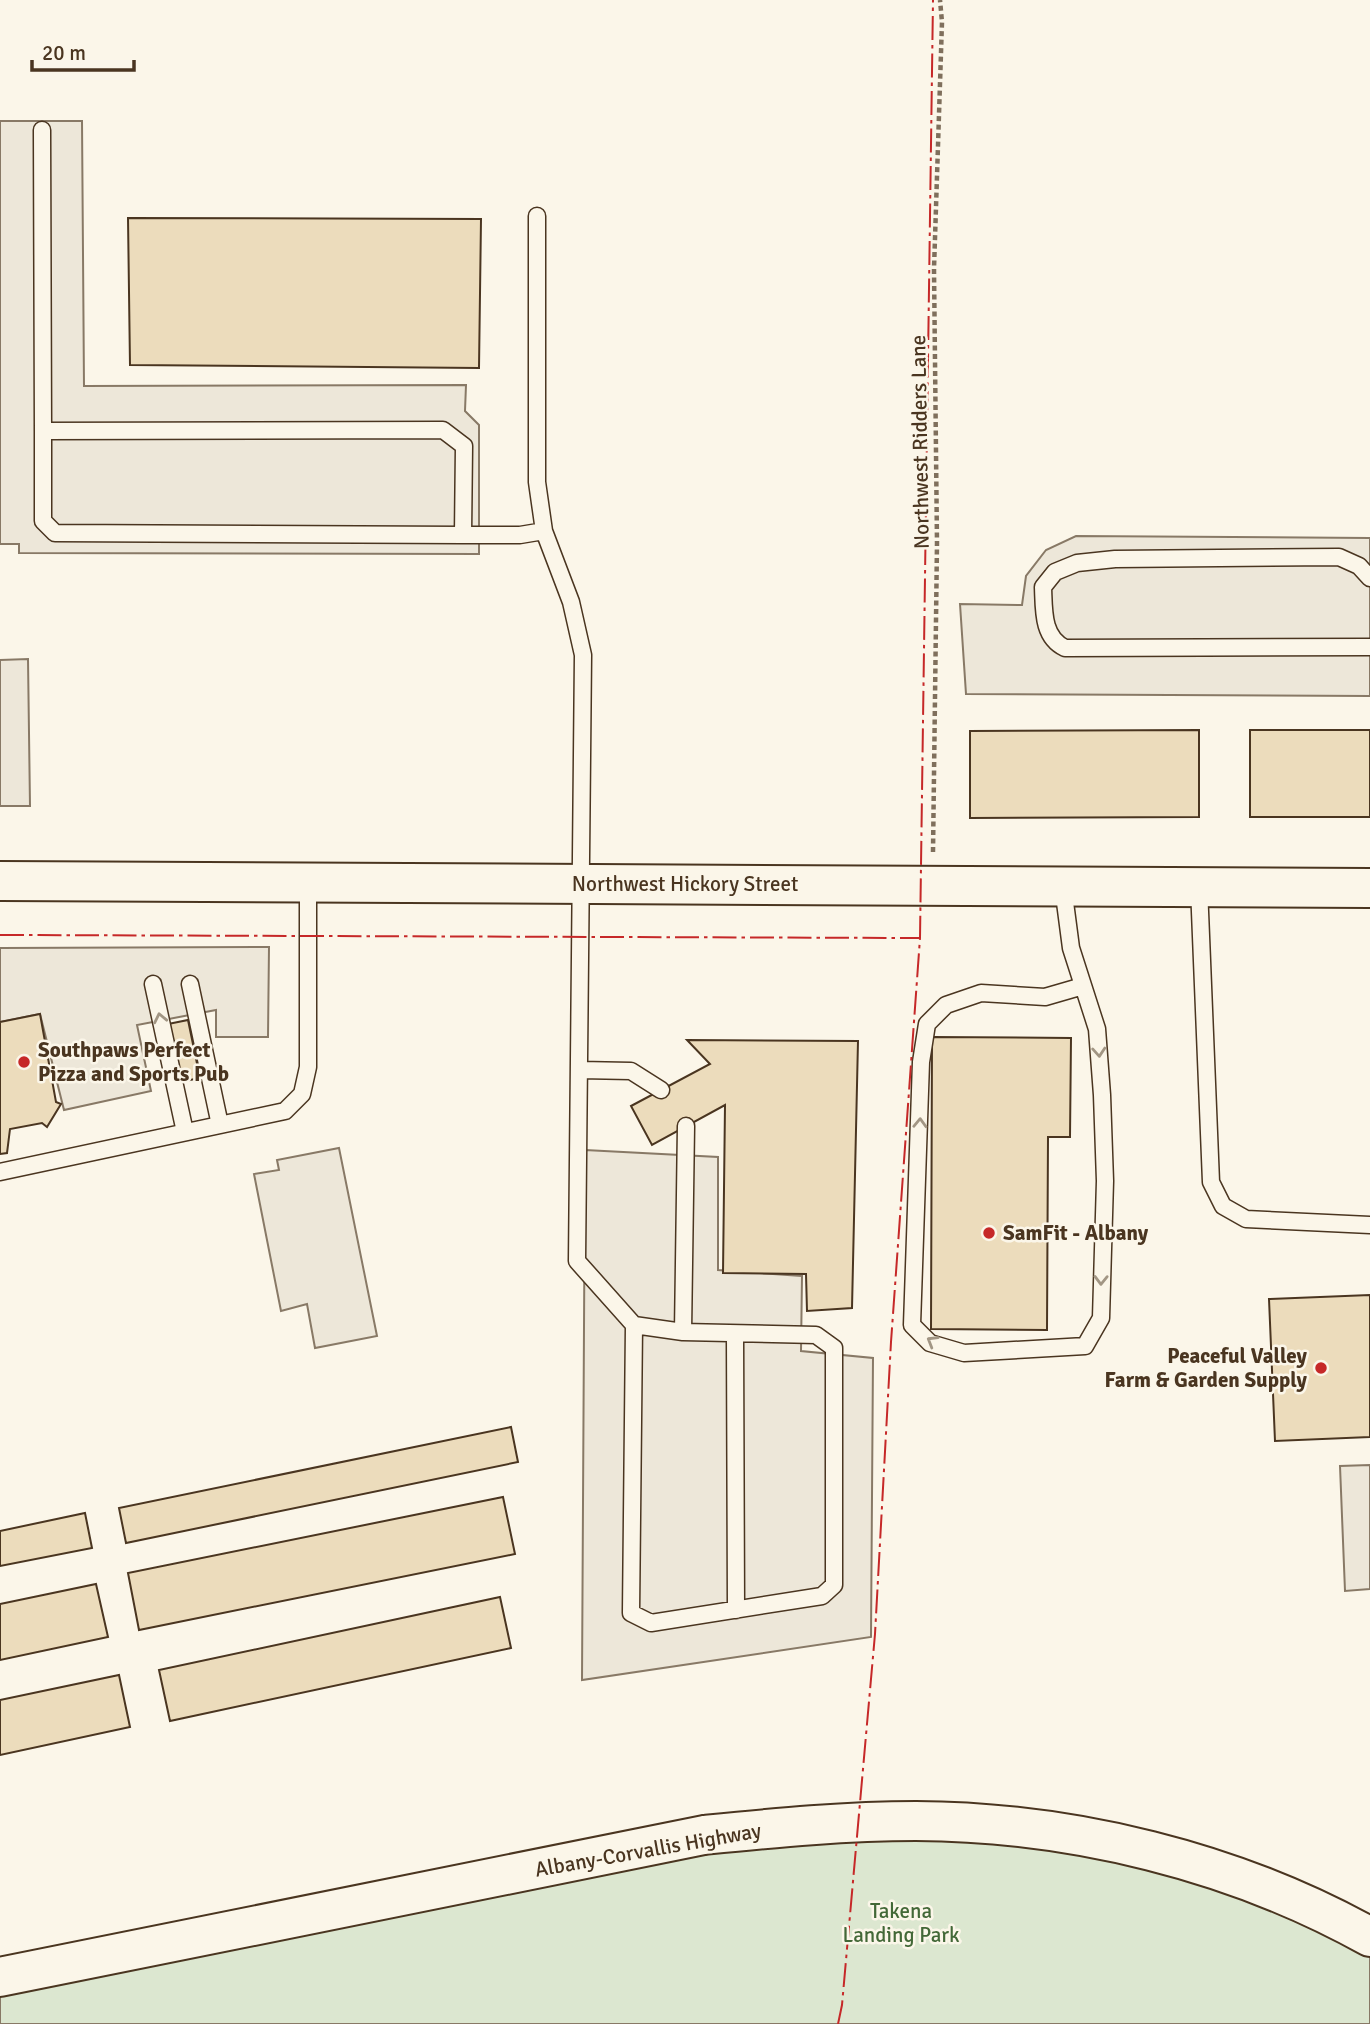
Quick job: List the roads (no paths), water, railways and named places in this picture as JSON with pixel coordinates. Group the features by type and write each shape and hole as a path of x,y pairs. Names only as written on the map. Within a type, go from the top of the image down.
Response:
{"main road":[{"name":"Northwest Hickory Street","path":"0,881 1370,888"},
{"name":"Albany-Corvallis Highway","path":"0,1977 704,1835 804,1825 892,1822 983,1824 1086,1837 1192,1862 1256,1883 1370,1937"}],"lane":[{"path":"42,130 43,521 55,533 520,535 544,531"},
{"path":"537,216 537,482 544,531 571,602 583,655 583,884 578,939 577,1261 634,1325 683,1332 735,1335 816,1335 834,1348 834,1585 822,1596 652,1623 631,1613 634,1325"},
{"path":"43,431 443,430 464,446 463,535"},
{"path":"1370,578 1359,566 1339,557 1115,559 1077,562 1055,572 1043,587 1049,634 1054,643 1065,648 1370,647"},
{"path":"0,1172 285,1111 302,1094 308,1067 308,882"},
{"path":"1063,887 1071,948 1097,1029 1105,1181 1101,1318 1085,1346 964,1353 929,1343 912,1325 922,1062 927,1024 946,1005 981,993 1045,997 1083,986"},
{"path":"1199,887 1211,1182 1223,1206 1246,1219 1370,1225"},
{"path":"153,984 185,1132"},
{"path":"190,984 220,1125"},
{"path":"579,1070 631,1071 661,1090"},
{"path":"683,1332 687,1126"},
{"path":"735,1335 736,1610"}],"place":[{"name":"Southpaws Perfect Pizza and Sports Pub","path":"24,1062"},
{"name":"SamFit - Albany","path":"989,1233"},
{"name":"Peaceful Valley Farm & Garden Supply","path":"1321,1368"}],"park label":[{"name":"Takena Landing Park","path":"901,1923"}]}
